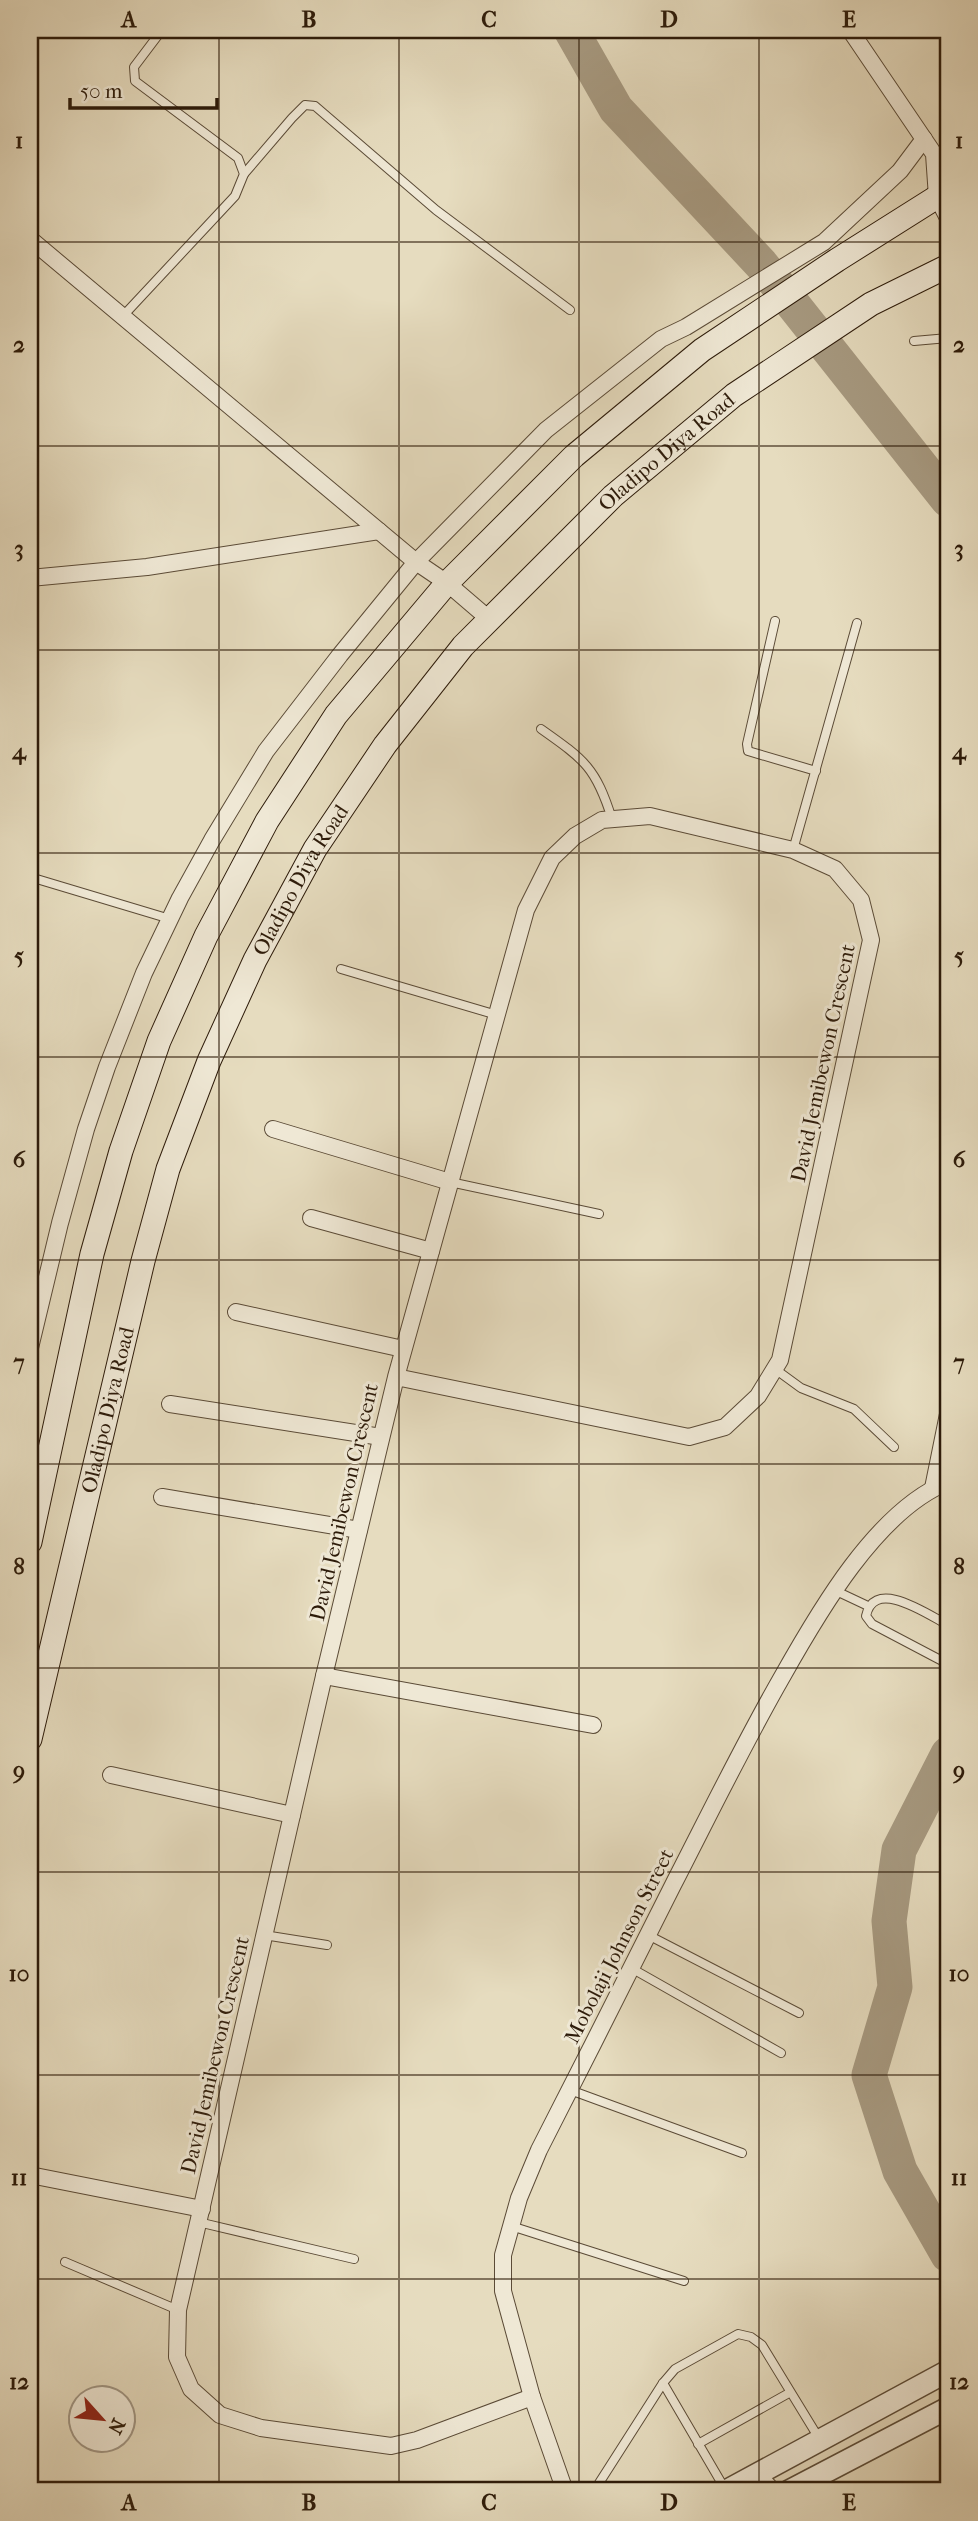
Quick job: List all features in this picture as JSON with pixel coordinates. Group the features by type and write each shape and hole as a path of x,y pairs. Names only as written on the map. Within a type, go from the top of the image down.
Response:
{"main road":[{"path":"30,1538 92,1254 121,1151 159,1041 206,936 267,821 336,715 447,583 575,456 702,350 830,251 943,194"},
{"name":"Oladipo Diya Road","path":"30,1740 143,1261 168,1169 209,1061 255,960 315,849 384,745 463,646 613,496 734,395 871,304 948,266"}],"street":[{"path":"850,30 924,139 941,157 943,194 948,218"},
{"path":"30,1348 86,1129 139,985 212,840 266,751 416,562 546,430 662,340 830,251 900,171 924,139"},
{"path":"30,239 48,257 123,316 416,562 447,583 489,619"},
{"path":"30,578 147,568 379,531"},
{"name":"David Jemibewon Crescent","path":"396,1377 689,1437 725,1427 758,1396 780,1360 872,940 861,900 835,869 793,850 650,816 602,820 575,836 552,858 526,910 403,1349 396,1377 381,1437 178,2310 177,2357 191,2389 220,2415 261,2428 391,2446 417,2440 532,2397"},
{"path":"273,1129 450,1182"},
{"path":"311,1218 431,1251"},
{"path":"236,1312 403,1349"},
{"path":"170,1404 381,1437"},
{"path":"941,1485 948,1414"},
{"name":"Mobolaji Johnson Street","path":"565,2491 532,2397 503,2291 503,2255 519,2198 539,2150 749,1734 834,1590 869,1545 904,1511 941,1485"},
{"path":"162,1497 359,1530"},
{"path":"324,1676 593,1725"},
{"path":"111,1775 292,1815"},
{"path":"30,2175 200,2215"},
{"path":"726,2491 940,2375"},
{"path":"789,2491 948,2408"},
{"path":"757,2474 773,2491"}],"lane":[{"path":"162,30 134,67 135,81 238,158 244,174"},
{"path":"123,316 235,196 244,174 305,105 315,106 436,209 570,310"},
{"path":"914,341 948,338"},
{"path":"775,621 747,744 748,751 816,771"},
{"path":"793,850 857,623"},
{"path":"541,729 570,749 590,768 601,784 612,819"},
{"path":"30,877 170,919"},
{"path":"341,969 497,1015"},
{"path":"450,1182 599,1214"},
{"path":"775,1369 801,1388 854,1409 894,1447"},
{"path":"834,1590 868,1606"},
{"path":"948,1625 891,1597 878,1598 868,1606 866,1616 872,1624 948,1664"},
{"path":"264,1935 327,1945"},
{"path":"648,1936 799,2013"},
{"path":"631,1968 780,2053"},
{"path":"570,2090 742,2153"},
{"path":"200,2215 354,2259"},
{"path":"511,2226 684,2281"},
{"path":"65,2262 178,2310"},
{"path":"594,2491 663,2383 675,2369 738,2334 751,2337 762,2345 820,2440"},
{"path":"663,2383 726,2491"},
{"path":"698,2444 789,2393"}],"waterway":[{"path":"571,30 616,109 761,264 948,500"},
{"path":"948,1754 899,1850 889,1921 895,1987 869,2075 900,2171 948,2255"}]}
